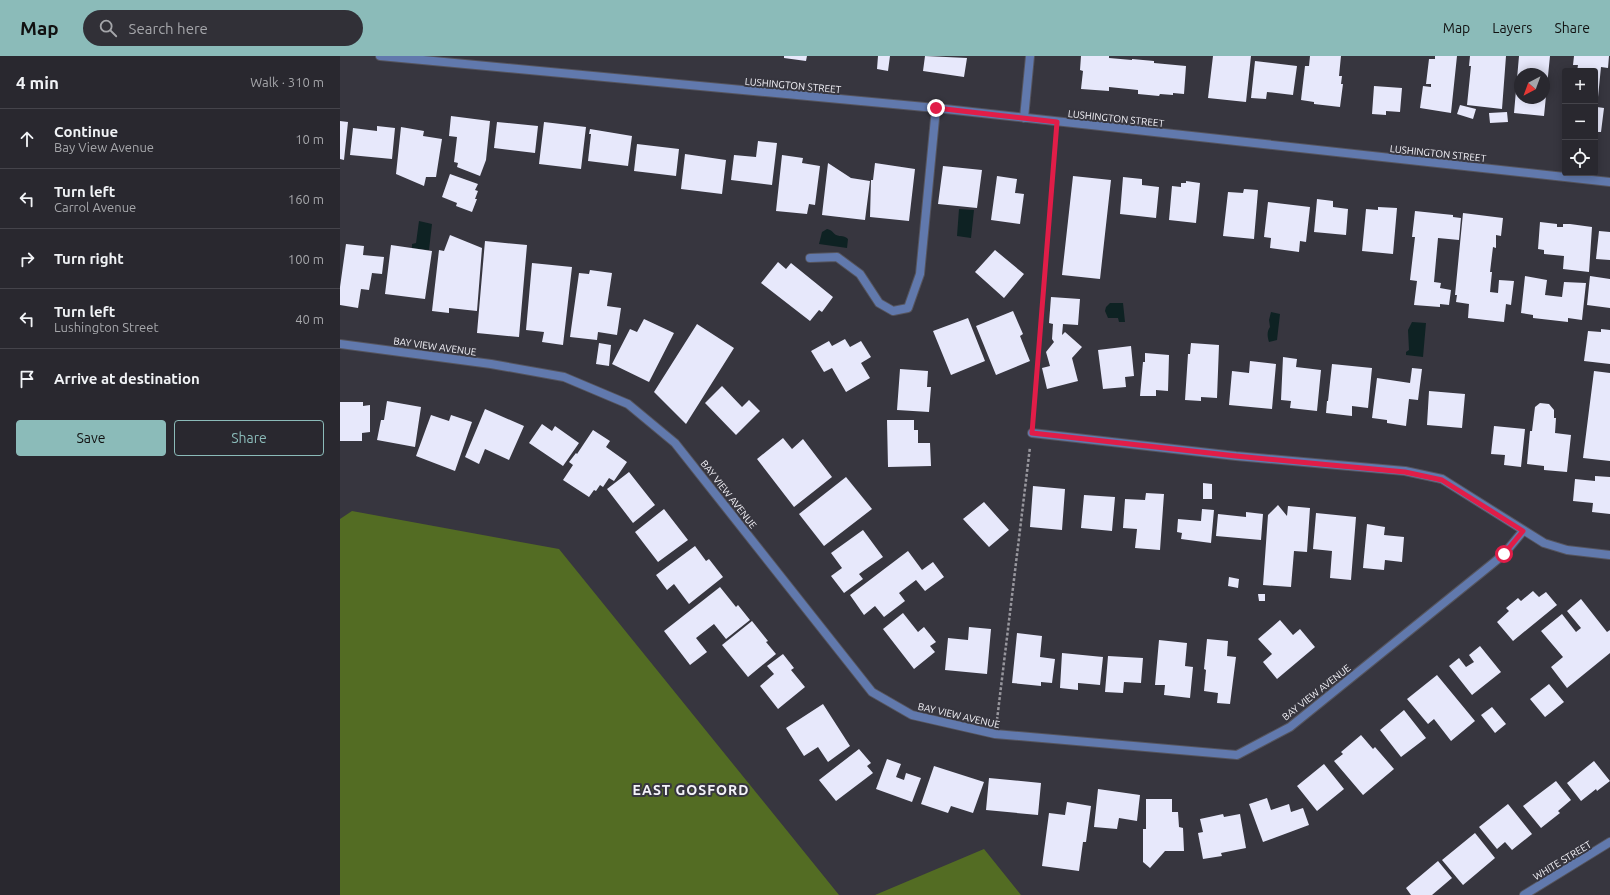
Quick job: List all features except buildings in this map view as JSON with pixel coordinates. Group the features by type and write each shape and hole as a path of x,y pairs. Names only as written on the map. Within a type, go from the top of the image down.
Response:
{"street":[{"name":"LUSHINGTON STREET","path":"380,56 936,108 1610,182"},
{"path":"1024,118 1030,56"},
{"path":"810,258 837,257 860,274 879,304 893,311 908,308 920,274 936,108"},
{"name":"BAY VIEW AVENUE","path":"340,344 491,364 564,377 628,404 675,443 872,692 912,715 995,734 1237,755 1290,727 1504,554 1523,531"},
{"path":"1032,433 1425,475 1442,480 1544,543 1567,550 1610,554"},
{"name":"WHITE STREET","path":"1524,895 1610,842"}],"path":[{"path":"995,734 1032,433 1057,122"}],"green space":[{"path":"352,511 559,549 839,895 340,895 340,519"},
{"path":"984,849 1021,895 875,895"}],"shaded area":[{"path":"959,209 974,210 971,238 957,236"},
{"path":"419,221 432,224 429,250 412,248 412,244 416,243"},
{"path":"827,229 836,235 847,238 847,248 819,244 822,232"},
{"path":"1110,303 1123,303 1125,322 1119,322 1118,318 1108,318 1105,311 1106,307"},
{"path":"1271,312 1280,314 1277,340 1269,342 1268,330 1270,327 1269,320"},
{"path":"1412,322 1426,323 1423,357 1406,355 1406,352 1409,350 1408,330"}],"district":[{"name":"EAST GOSFORD","path":"691,790"}],"route":[{"path":"936,108 1057,122 1032,433 1425,475 1442,480 1523,531 1504,554"}]}
